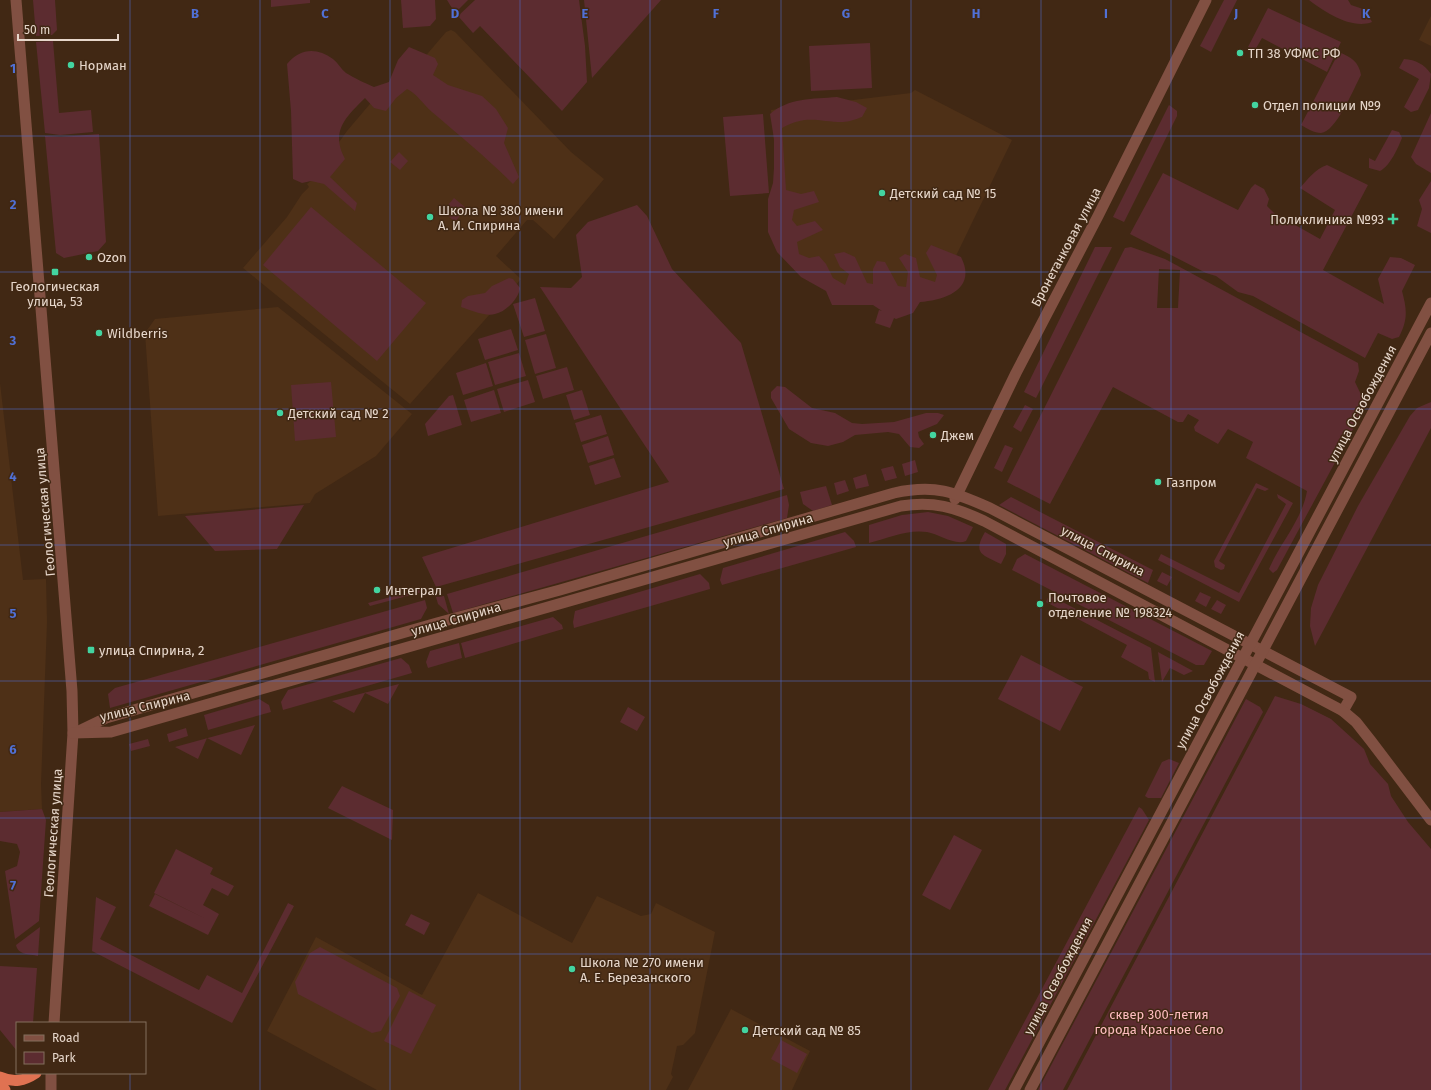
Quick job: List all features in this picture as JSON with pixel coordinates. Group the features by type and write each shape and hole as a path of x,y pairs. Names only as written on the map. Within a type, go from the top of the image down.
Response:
{"highway":[{"path":"0,1077 7,1080 21,1081 34,1074"},
{"path":"0,1083 5,1090"}],"street":[{"name":"Геологическая улица","path":"16,0 59,507 72,683 73,733 54,1022"},
{"name":"Бронетанковая улица","path":"952,507 1016,373 1098,216 1206,0"},
{"name":"улица Освобождения","path":"1014,1090 1431,303"},
{"name":"улица Освобождения","path":"1030,1090 1261,651 1431,333"},
{"name":"улица Спирина","path":"73,733 106,718 437,623 560,590 894,493 924,488 958,494 1027,527 1351,697 1343,711"},
{"name":"улица Спирина","path":"73,733 110,732 901,506 925,504 952,507 984,521 1343,711 1356,722 1372,741 1431,820"},
{"path":"51,1074 51,1090"}],"shaded area":[{"path":"1431,16 1431,46 1419,40"},
{"name":"Школа № 380 имени А. И. Спирина","path":"451,30 455,32 571,152 604,179 554,239 533,220 527,220 496,256 521,279 410,404 243,268 287,217 302,194 309,187 307,184 312,180 347,131 414,52 423,59 446,32"},
{"name":"Детский сад № 15","path":"915,90 1012,140 939,291 832,295 785,258 771,110 911,93"},
{"name":"Детский сад № 2","path":"278,307 412,414 376,456 315,494 310,503 158,516 145,333 155,319"},
{"path":"0,383 23,580 46,579 47,622 41,784 42,809 0,812"},
{"name":"Школа № 270 имени А. Е. Березанского","path":"478,893 572,943 597,896 641,916 651,914 656,903 715,932 695,1033 683,1045 677,1046 671,1074 673,1077 666,1090 377,1090 267,1031 316,937 422,995"},
{"name":"Детский сад № 85","path":"731,1009 810,1051 792,1090 688,1090"}],"green space":[{"path":"33,0 55,0 57,30 52,35 36,36"},
{"path":"271,0 310,0 310,3 271,7"},
{"path":"401,0 435,0 436,19 430,26 403,28"},
{"path":"447,0 468,0 455,13"},
{"path":"475,0 579,0 585,46 587,82 562,111 480,26 473,33 458,16"},
{"path":"584,0 661,0 592,78"},
{"path":"1224,0 1237,0 1211,52 1200,46"},
{"path":"1309,0 1348,0 1351,5 1366,10 1372,22 1356,24 1347,22 1323,10"},
{"path":"1268,8 1341,42 1327,72 1262,38 1255,50 1248,47"},
{"path":"53,41 59,113 91,110 93,132 60,135 45,133 36,42"},
{"path":"870,43 872,88 811,91 809,46"},
{"path":"409,47 435,58 438,64 433,75 448,85 482,96 496,109 508,128 504,143 519,177 513,184 407,89 396,98 386,111 374,108 365,98 346,118 342,125 339,140 345,159 330,177 357,203 355,211 324,184 311,181 302,183 293,179 291,111 287,64 303,52 321,52 333,59 346,73 374,87 389,82 398,60"},
{"path":"1339,52 1354,60 1360,70 1361,75 1344,108 1333,125 1327,131 1321,133 1316,132 1301,125"},
{"path":"1404,59 1419,63 1431,74 1429,88 1418,110 1411,112 1404,107 1419,79 1399,68"},
{"path":"837,97 856,102 867,108 862,117 843,122 806,120 799,121 782,128 786,190 801,194 814,191 819,202 794,210 792,220 797,226 815,221 823,230 797,242 799,254 809,258 819,256 826,264 833,278 845,285 849,274 840,267 834,254 844,252 855,257 867,283 873,284 873,269 877,261 885,262 898,286 906,287 908,272 899,258 905,254 916,258 920,277 935,282 937,275 926,253 931,245 961,257 965,268 965,277 957,290 940,298 920,302 913,313 896,319 894,318 890,328 875,323 879,310 882,311 873,305 832,305 826,291 801,277 777,252 768,232 768,199 773,183 774,168 774,139 770,114 793,102"},
{"path":"1169,105 1177,111 1177,116 1124,222 1113,217"},
{"path":"1431,113 1431,173 1416,164 1411,157"},
{"path":"763,114 769,193 730,196 723,117"},
{"path":"1392,130 1399,132 1402,138 1393,156 1384,169 1380,171 1369,168 1369,158 1375,161"},
{"path":"99,134 106,242 98,251 64,258 56,253 45,136 61,137"},
{"path":"399,152 408,161 400,170 390,162"},
{"path":"1327,165 1368,185 1323,270 1384,304 1378,279 1390,257 1401,258 1415,265 1402,291 1406,314 1404,325 1399,337 1392,339 1378,333 1365,358 1253,296 1238,292 1216,276 1206,273 1130,234 1163,173 1238,210 1255,184 1264,189 1269,199 1267,206 1274,213 1320,239 1335,210 1300,188 1315,172"},
{"path":"1431,181 1431,233 1417,226 1422,209 1419,200"},
{"path":"454,198 466,208 455,222 443,211"},
{"path":"637,205 647,216 672,269 741,343 784,489 436,587 422,557 669,482 540,287 571,288 582,277 576,235 588,222"},
{"path":"311,207 426,303 377,361 263,265"},
{"path":"1095,247 1112,247 1036,398 1024,392"},
{"path":"1131,247 1165,259 1358,363 1359,371 1355,382 1366,405 1277,570 1273,573 1269,569 1296,522 1307,491 1246,458 1253,442 1228,429 1218,444 1195,431 1194,427 1199,420 1188,414 1183,422 1178,422 1113,387 1050,504 1007,482 1125,248","holes":["1159,269 1180,270 1178,308 1157,308"]},
{"path":"509,278 513,279 520,288 519,292 515,300 499,313 487,315 461,307 462,300 468,296 485,293 492,286"},
{"path":"535,298 545,331 524,337 513,304"},
{"path":"511,329 518,350 485,360 478,339"},
{"path":"546,334 556,368 535,374 525,340"},
{"path":"519,353 526,376 495,385 488,362"},
{"path":"486,363 493,386 463,395 456,373"},
{"path":"567,367 574,390 543,399 536,376"},
{"path":"528,380 535,402 504,412 497,389"},
{"path":"331,382 336,437 295,441 291,385"},
{"path":"777,386 785,387 812,408 835,413 852,423 862,424 894,422 926,413 938,413 944,415 937,424 918,432 919,437 924,444 919,448 910,447 899,434 888,432 855,435 843,442 828,446 811,443 789,429 771,398 771,392"},
{"path":"494,390 501,413 471,422 464,400"},
{"path":"582,390 590,415 574,420 566,395"},
{"path":"453,395 462,425 428,436 425,424 449,396"},
{"path":"1431,402 1431,428 1315,646 1310,626 1311,608 1318,585 1358,506 1410,416 1417,408"},
{"path":"1025,405 1033,409 1021,432 1013,427"},
{"path":"601,415 607,434 581,442 575,423"},
{"path":"608,436 614,455 588,463 582,445"},
{"path":"1005,445 1013,448 1002,472 994,468"},
{"path":"614,458 621,477 595,485 589,466"},
{"path":"915,460 918,472 905,476 902,464"},
{"path":"893,466 897,478 885,481 881,469"},
{"path":"866,474 869,486 856,489 853,478"},
{"path":"845,480 849,491 837,495 834,483"},
{"path":"1256,483 1269,489 1265,491 1257,488 1219,561 1225,565 1224,569 1221,570 1215,567 1214,561"},
{"path":"826,486 832,505 813,511 803,504 800,492"},
{"path":"1277,494 1293,503 1239,602 1158,560 1161,554 1239,593 1286,504 1278,498"},
{"path":"787,495 789,505 787,518 453,613 447,594"},
{"path":"1011,497 1153,570 1148,583 999,505"},
{"path":"304,505 277,549 215,551 185,516"},
{"path":"928,512 948,516 973,527 966,541 957,542 932,533 920,531 898,534 869,543 869,525 902,515"},
{"path":"845,532 854,541 856,547 722,585 720,580 723,568"},
{"path":"985,532 1006,544 1006,554 1001,564 981,553 979,545"},
{"path":"1025,554 1212,651 1204,665 1196,665 1012,570 1017,559"},
{"path":"1162,572 1172,577 1167,586 1157,581"},
{"path":"700,574 709,583 710,589 574,628 573,622 575,611"},
{"path":"421,589 422,592 370,606 368,603"},
{"path":"1200,592 1211,597 1206,607 1195,601"},
{"path":"1049,595 1151,648 1155,682 1149,679 1148,672 1121,657 1127,645 1046,602"},
{"path":"444,596 449,614 438,604 436,597"},
{"path":"425,600 427,608 421,619 110,708 108,694 115,688"},
{"path":"1217,600 1226,605 1221,614 1211,609"},
{"path":"553,617 562,625 563,629 465,658 461,643"},
{"path":"459,643 462,658 428,668 426,662 430,651"},
{"path":"1158,652 1193,671 1184,675 1170,668 1162,682"},
{"path":"1021,655 1083,687 1060,731 998,699"},
{"path":"401,658 409,665 412,673 283,710 281,702 288,690"},
{"path":"399,684 388,704 365,693 354,713 332,701"},
{"name":"сквер 300-летия города Красное Село","path":"1275,696 1301,704 1331,719 1364,749 1370,764 1388,784 1391,796 1408,822 1431,849 1431,1090 1067,1090"},
{"path":"259,699 269,705 271,712 208,730 204,715"},
{"path":"1246,699 1260,707 1263,712 1063,1090 1038,1090"},
{"path":"628,707 645,717 637,731 620,722"},
{"path":"255,725 241,755 207,738"},
{"path":"186,728 188,736 169,742 167,734"},
{"path":"207,738 198,759 175,747"},
{"path":"148,739 150,746 131,751 129,744"},
{"path":"1169,759 1179,763 1161,798 1148,798 1145,796 1162,762"},
{"path":"342,786 393,810 392,840 328,808"},
{"path":"1139,807 1149,820 1005,1090 988,1090"},
{"path":"42,809 46,820 39,921 15,939 5,871 17,866 20,852 17,844 0,841 0,812"},
{"path":"954,835 982,850 950,910 922,895"},
{"path":"176,849 213,868 210,874 234,886 228,896 212,888 203,905 219,914 208,935 149,906 155,894 204,918 154,893"},
{"path":"96,897 116,907 100,939 199,990 207,975 242,993 288,903 294,906 232,1023 92,951"},
{"path":"411,914 430,923 424,935 405,925"},
{"path":"40,927 38,956 24,954 19,951 16,945"},
{"path":"320,947 397,988 400,996 381,1031 372,1033 298,994 295,982 310,953"},
{"path":"0,966 37,968 33,1022 16,1022 16,1050 0,1030"},
{"path":"409,991 436,1005 411,1054 384,1041"},
{"path":"781,1040 807,1054 797,1073 771,1059"}],"place":[{"name":"ТП 38 УФМС РФ","path":"1240,53"},
{"name":"Норман","path":"71,65"},
{"name":"Отдел полиции №9","path":"1255,105"},
{"name":"Детский сад № 15","path":"882,193"},
{"name":"Школа № 380 имени А. И. Спирина","path":"430,217"},
{"name":"Поликлиника №93","path":"1393,219"},
{"name":"Ozon","path":"89,257"},
{"name":"Геологическая улица, 53","path":"55,272"},
{"name":"Wildberris","path":"99,333"},
{"name":"Детский сад № 2","path":"280,413"},
{"name":"Джем","path":"933,435"},
{"name":"Газпром","path":"1158,482"},
{"name":"Интеграл","path":"377,590"},
{"name":"Почтовое отделение № 198324","path":"1040,604"},
{"name":"улица Спирина, 2","path":"91,650"},
{"name":"Школа № 270 имени А. Е. Березанского","path":"572,969"},
{"name":"Детский сад № 85","path":"745,1030"}]}
